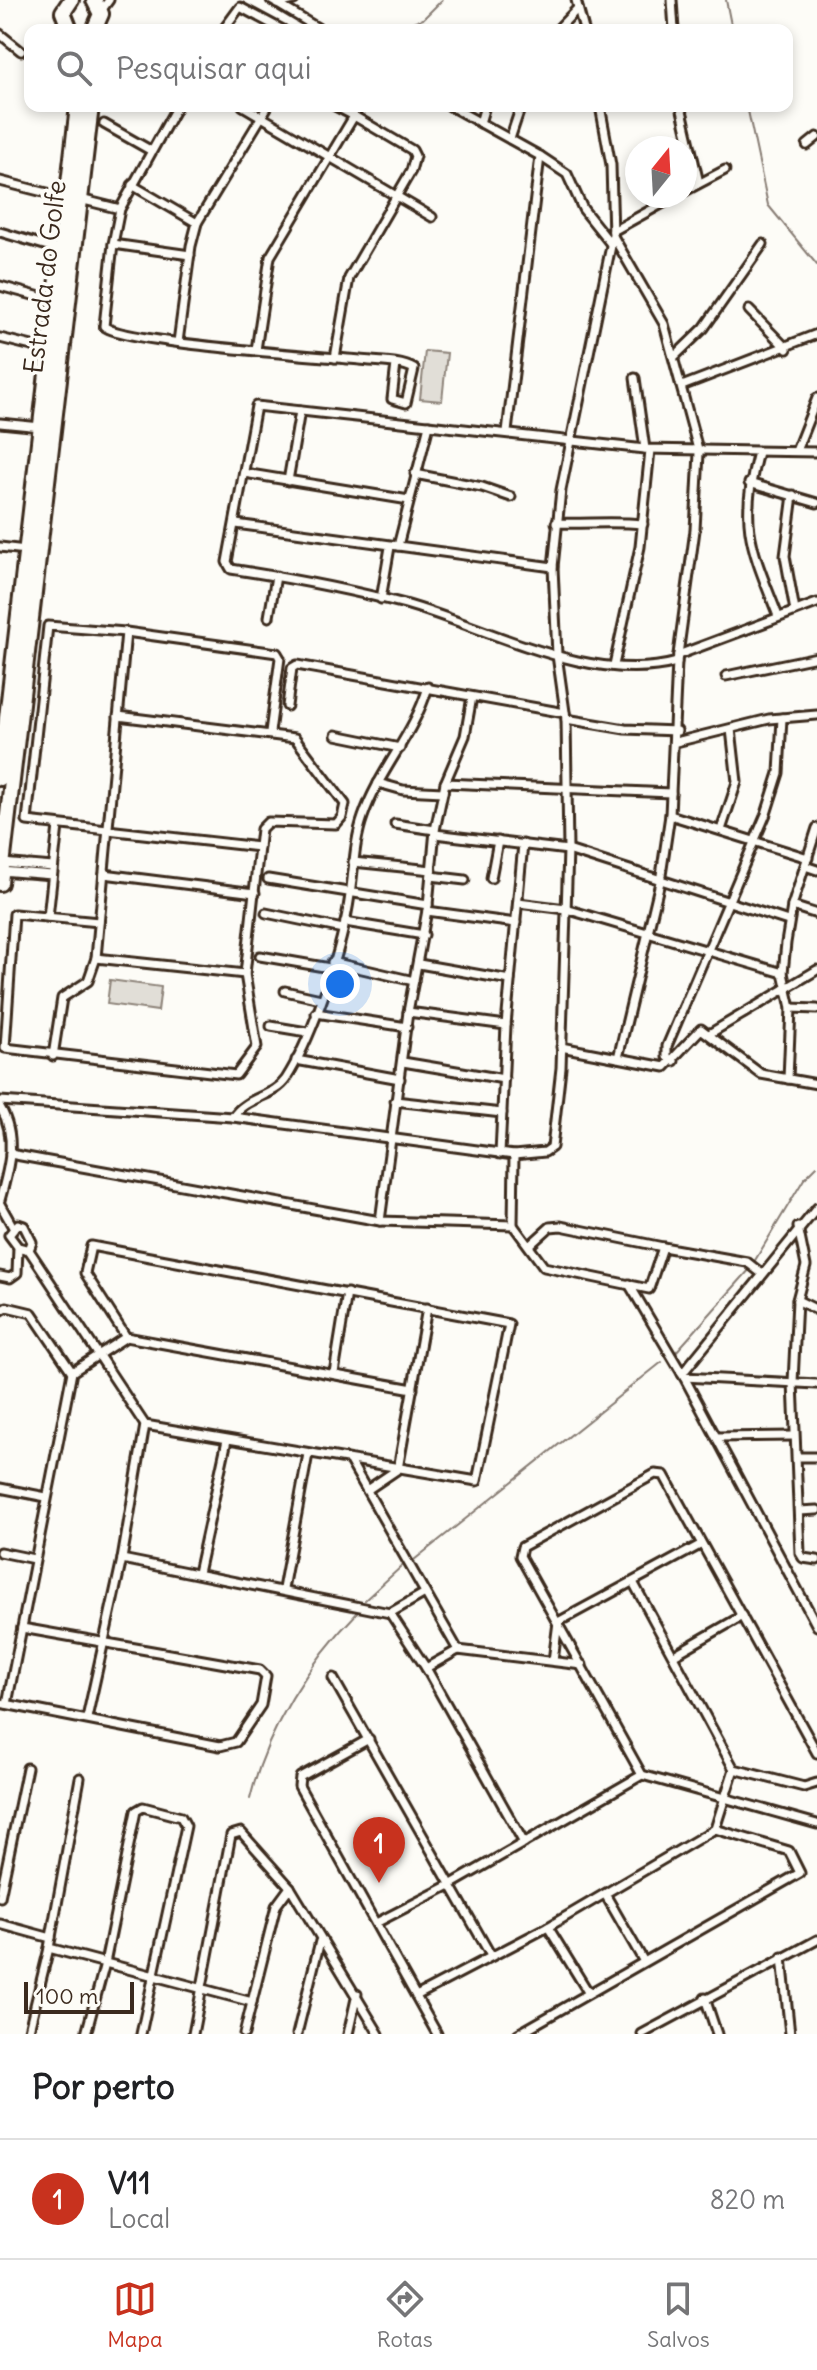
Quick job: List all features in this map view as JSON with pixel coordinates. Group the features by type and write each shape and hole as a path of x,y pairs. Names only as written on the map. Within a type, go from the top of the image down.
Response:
{"highway":[{"path":"55,0 67,24"},
{"path":"68,24 71,0"},
{"name":"Estrada do Golfe","path":"1,872 72,198 78,112"},
{"name":"Estrada do Golfe","path":"0,778 6,682 27,550 61,250 90,112"}],"street":[{"path":"274,2 294,0"},
{"path":"672,0 674,24"},
{"path":"274,2 311,24"},
{"path":"562,24 577,4"},
{"path":"577,4 582,24"},
{"path":"227,24 240,7 272,24"},
{"path":"0,34 21,51"},
{"path":"173,112 120,209 104,326 118,334 178,342 396,364 414,369 406,403 392,399 396,364"},
{"path":"253,112 432,217"},
{"path":"178,342 197,223 264,112"},
{"path":"335,358 349,278 396,197 415,156 412,150 346,112"},
{"path":"461,112 567,174 583,209 613,237 662,320 699,453 695,530 678,659 677,731 670,815 660,882 618,1058"},
{"path":"480,123 483,112"},
{"path":"510,139 519,112"},
{"path":"13,1227 0,1202 10,1154 11,1131 0,1104 233,1117 500,1154 545,1152 552,1147 561,1047 568,850 566,716 557,655 553,567 556,523 570,442 613,237 611,165 601,112"},
{"path":"682,112 699,183 725,170"},
{"path":"256,350 267,264 354,116"},
{"path":"104,124 150,150"},
{"path":"807,145 817,137"},
{"path":"507,432 540,156"},
{"path":"0,181 120,209"},
{"path":"132,185 197,223"},
{"path":"613,237 658,208"},
{"path":"0,232 61,250"},
{"path":"113,244 190,255"},
{"path":"674,357 704,328 763,244"},
{"path":"0,286 55,301"},
{"path":"749,310 787,349"},
{"path":"682,386 787,349 817,334"},
{"path":"0,338 50,350"},
{"path":"614,665 643,524 648,450 635,378"},
{"path":"796,451 817,398"},
{"path":"817,452 648,450 256,406 227,567 381,599 557,655 647,668 678,659 778,616 817,603"},
{"path":"288,481 300,411"},
{"path":"0,423 41,427"},
{"path":"381,599 429,425"},
{"path":"758,452 749,483 746,510 749,538 778,616"},
{"path":"244,473 409,500"},
{"path":"415,474 511,497"},
{"path":"749,483 817,503"},
{"path":"793,495 785,556 795,611"},
{"path":"556,523 600,524 609,520 643,524"},
{"path":"236,524 553,567"},
{"path":"0,547 27,550"},
{"path":"269,617 276,576"},
{"path":"259,847 30,823 26,818 48,626 126,632 277,653 280,658 270,732"},
{"path":"53,1056 62,998 88,981 96,958 126,632"},
{"path":"726,676 817,657"},
{"path":"287,706 292,668 297,665 428,687 625,729 677,731"},
{"path":"233,1117 241,1106 282,1084 296,1060 316,1013 344,926 362,819 378,783 416,724 428,687"},
{"path":"380,1221 408,1012 428,908 435,832 445,783 465,736 472,697"},
{"path":"676,742 782,718 817,715"},
{"path":"99,922 14,914 3,1043 9,1051 236,1075 257,1047 245,974 263,824 336,824 345,804 300,741 270,732 118,716"},
{"path":"674,1061 667,1057 667,1046 730,905 779,773 782,718"},
{"path":"721,830 737,782 731,729"},
{"path":"336,735 400,748"},
{"path":"378,783 403,790 443,792"},
{"path":"445,783 671,793"},
{"path":"670,815 755,840 806,862 817,870"},
{"path":"395,824 568,850 730,905 788,921"},
{"path":"48,917 58,826"},
{"path":"788,1079 791,1008 783,973 788,921 817,828"},
{"path":"491,878 498,841"},
{"path":"500,1154 506,1025 523,844"},
{"path":"353,862 465,880"},
{"path":"1,872 27,869 53,871"},
{"path":"104,874 255,893"},
{"path":"268,879 516,923"},
{"path":"518,903 566,909 645,935 783,973"},
{"path":"792,906 817,914"},
{"path":"266,913 424,935"},
{"path":"260,956 331,965 414,981"},
{"path":"96,958 245,974"},
{"path":"419,964 510,980"},
{"path":"709,1034 817,970"},
{"path":"285,991 321,999"},
{"path":"791,1008 817,1009"},
{"path":"408,1012 506,1025"},
{"path":"316,1013 407,1027"},
{"path":"271,1026 307,1032"},
{"path":"561,1047 665,1067 674,1061 698,1029 761,1074 817,1084"},
{"path":"296,1060 400,1079"},
{"path":"403,1062 504,1079"},
{"path":"395,1101 502,1113"},
{"path":"10,1154 380,1221 513,1225"},
{"path":"514,1155 513,1225 544,1267 651,1288 663,1247"},
{"path":"683,1376 761,1273 817,1208"},
{"path":"13,1227 24,1226 32,1242 29,1250"},
{"path":"529,1246 550,1227 561,1226 752,1265 761,1273"},
{"path":"0,1240 9,1235 13,1227"},
{"path":"798,1227 806,1266 797,1300 793,1436 797,1457 800,1553 803,1558 817,1560"},
{"path":"9,1235 18,1247 29,1250 145,1425 122,1559 87,1718"},
{"path":"126,1337 85,1273 91,1246 506,1321 510,1329 480,1477 472,1481 145,1425"},
{"path":"0,1276 10,1278 17,1273 18,1247"},
{"path":"806,1266 817,1268"},
{"path":"629,1284 683,1376 817,1626"},
{"path":"334,1373 347,1293"},
{"path":"797,1300 817,1310"},
{"path":"0,1311 7,1307 32,1313 72,1372"},
{"path":"367,1490 398,1469 427,1308"},
{"path":"22,1628 260,1670 266,1676 261,1705 236,1742 228,1745 4,1703 22,1628 72,1372 126,1337 413,1389"},
{"path":"683,1376 817,1384"},
{"path":"716,1437 793,1436"},
{"path":"198,1573 227,1440"},
{"path":"283,1589 308,1454"},
{"path":"797,1457 817,1457"},
{"path":"350,1461 458,1650"},
{"path":"817,1753 664,1475 655,1474 520,1550 642,1775 817,1824"},
{"path":"0,1488 46,1497"},
{"path":"799,1511 817,1510"},
{"path":"558,1622 700,1545"},
{"path":"0,1552 34,1559"},
{"path":"122,1559 390,1613 426,1668 524,1843"},
{"path":"416,1996 490,1954 548,1927 715,1829 734,1769 633,1582"},
{"path":"390,1613 425,1593"},
{"path":"674,1655 742,1616"},
{"path":"553,1661 558,1622"},
{"path":"426,1668 458,1650 582,1665"},
{"path":"333,1678 490,1954"},
{"path":"369,1739 298,1780 437,2034"},
{"path":"0,1897 27,1768"},
{"path":"734,1769 804,1787 817,1783"},
{"path":"376,1923 450,1885 642,1775"},
{"path":"28,2034 49,1948 80,1778"},
{"path":"86,2034 105,1963 136,1811 143,1807 181,1817 186,1826 141,2034"},
{"path":"518,2034 800,1873 789,1851 715,1829"},
{"path":"193,2034 231,1835 241,1832 290,1887 379,2034"},
{"path":"244,2034 276,1906 290,1887"},
{"path":"605,1894 643,1960"},
{"path":"0,1924 51,1938"},
{"path":"548,1927 588,1992"},
{"path":"642,2034 817,1940"},
{"path":"297,2034 320,1941"},
{"path":"49,1948 252,2002"},
{"path":"782,1957 790,2034"},
{"path":"348,2034 357,1994"},
{"path":"705,1998 717,2034"}],"shaded area":[{"path":"425,351 447,353 442,401 420,399"},
{"path":"110,980 161,987 158,1011 107,1004"}],"waterway":[{"path":"406,24 423,19 442,0"},
{"path":"726,0 731,24"},
{"path":"748,112 768,205 817,265"},
{"path":"754,1262 804,1179 817,1166"},
{"path":"676,1352 750,1269"},
{"path":"414,1560 662,1362"},
{"path":"365,1600 402,1566"},
{"path":"250,1799 267,1747 292,1698 323,1652 359,1611"}],"place":[{"name":"V11","path":"379,1883"}]}
